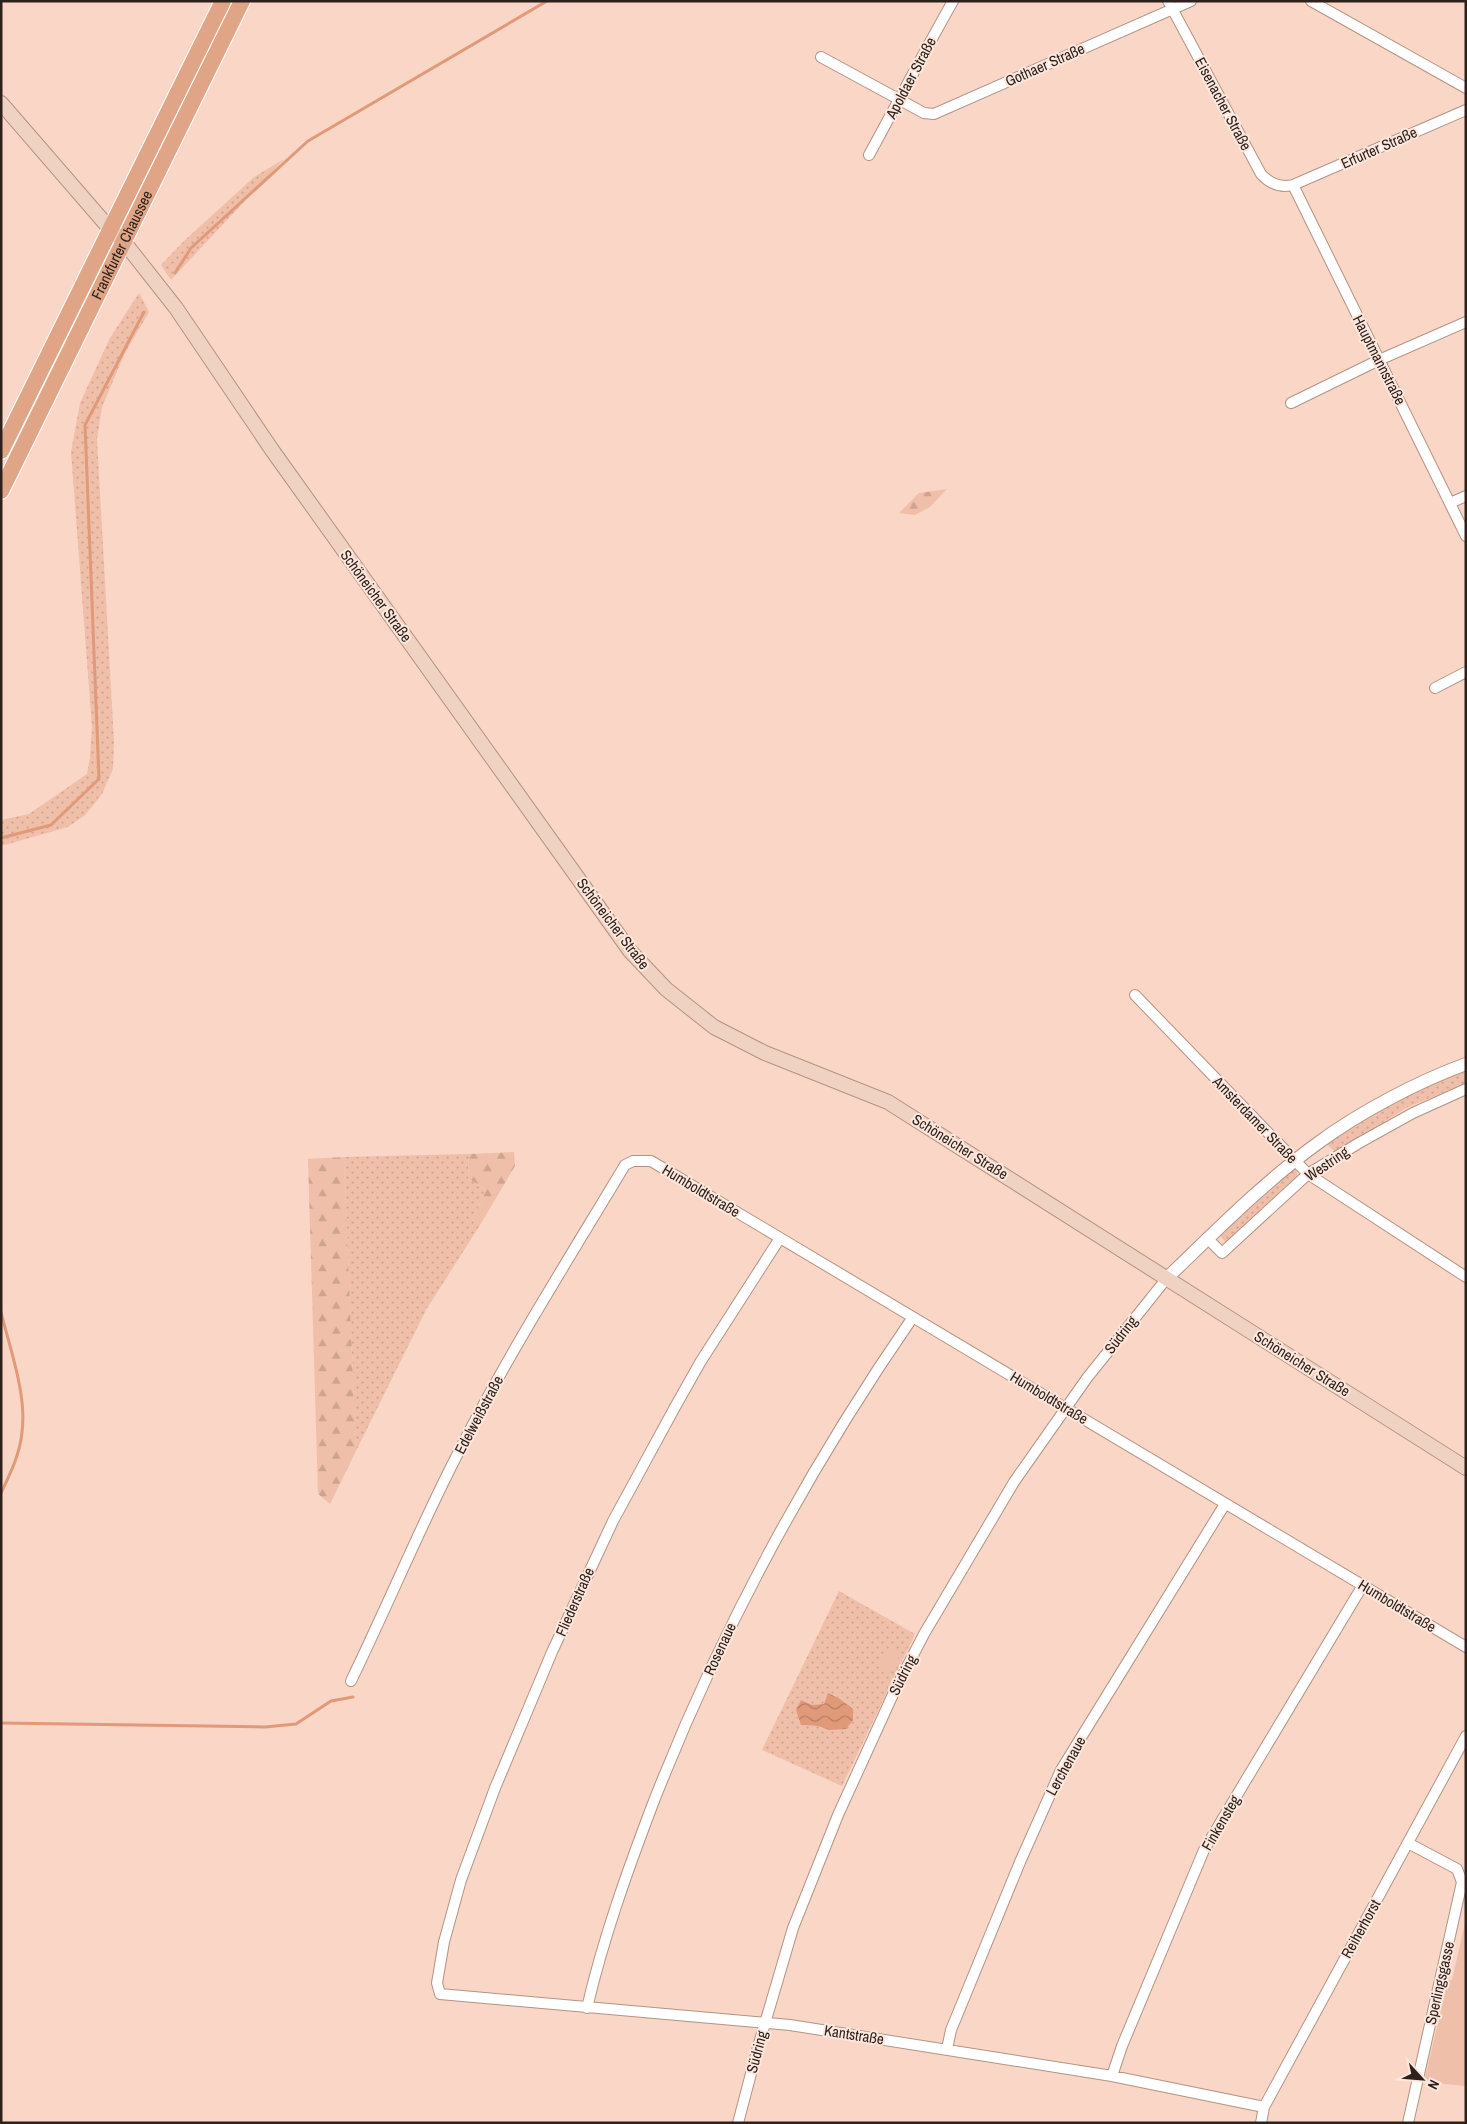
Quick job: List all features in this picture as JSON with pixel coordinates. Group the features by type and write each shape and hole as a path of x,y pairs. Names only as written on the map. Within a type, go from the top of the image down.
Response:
{"main road":[{"name":"Frankfurter Chaussee","path":"1,451 223,1"},
{"name":"Frankfurter Chaussee","path":"1,491 242,1"},
{"name":"Schöneicher Straße","path":"1,103 110,229 124,242 176,308 290,474 624,943 649,972 688,1008 727,1035 765,1053 888,1102 1466,1468"}],"street":[{"name":"Apoldaer Straße","path":"869,155 953,1"},
{"name":"Gothaer Straße","path":"822,57 924,113 934,114 1170,5 1191,1"},
{"path":"1311,1 1466,88"},
{"name":"Eisenacher Straße","path":"1170,5 1261,174 1268,182 1276,185 1285,187 1293,185"},
{"name":"Erfurter Straße","path":"1293,185 1466,110"},
{"name":"Hauptmannstraße","path":"1293,185 1466,536"},
{"path":"1291,403 1379,360 1466,322"},
{"path":"1450,503 1466,496"},
{"path":"1434,688 1466,672"},
{"name":"Amsterdamer Straße","path":"1135,995 1308,1174 1466,1277"},
{"name":"Westring","path":"1167,1278 1208,1239 1318,1142 1359,1116 1436,1076 1466,1064"},
{"name":"Westring","path":"1208,1239 1222,1253 1308,1174 1414,1113 1466,1090"},
{"name":"Humboldtstraße","path":"630,1161 651,1161 1466,1647"},
{"name":"Edelweißstraße","path":"351,1681 450,1468 490,1393 544,1297 625,1165 630,1161"},
{"name":"Fliederstraße","path":"440,1994 438,1983 444,1942 461,1880 497,1783 552,1652 613,1521 671,1415 701,1362 780,1238"},
{"name":"Südring","path":"738,2123 765,2023 799,1914 838,1815 895,1690 924,1634 985,1528 1014,1482 1066,1407 1167,1278"},
{"name":"Rosenaue","path":"587,2008 601,1950 636,1848 669,1763 708,1674 734,1619 787,1520 843,1426 913,1317"},
{"name":"Lerchenaue","path":"947,2049 951,2030 1000,1910 1061,1770 1225,1504"},
{"name":"Finkensteg","path":"1112,2076 1122,2046 1204,1850 1363,1586"},
{"name":"Reiherhorst","path":"1261,2123 1264,2107 1466,1736"},
{"name":"Sperlingsgasse","path":"1408,1843 1457,1869 1462,1882 1408,2123"},
{"name":"Kantstraße","path":"440,1994 765,2023 947,2049 1112,2076 1264,2107"}],"green space":[{"path":"284,159 171,280 161,265 183,242 254,177"},
{"path":"139,293 149,312 125,353 102,407 97,439 114,742 113,769 102,794 85,815 68,827 1,846 1,820 29,814 87,774 92,727 71,452 80,403 110,338"},
{"path":"947,489 930,507 915,515 899,513 919,493"},
{"path":"1466,1069 1466,1083 1406,1108 1336,1153 1326,1143 1411,1091"},
{"path":"514,1152 515,1166 480,1225 472,1220 486,1190 468,1178 469,1154"},
{"path":"469,1154 468,1178 486,1190 472,1220 480,1225 426,1310 356,1451 344,1157"},
{"path":"344,1157 356,1451 330,1504 318,1494 308,1159"},
{"path":"1295,1167 1298,1177 1226,1243 1218,1233"},
{"path":"839,1591 915,1634 842,1786 762,1750","holes":["828,1694 829,1730 818,1726 801,1725 801,1700 813,1706 824,1704"]},
{"path":"888,1648 900,1654 889,1675 878,1670"},
{"path":"1466,1919 1466,2086 1424,2082 1448,1980 1452,1980"}],"water":[{"path":"828,1693 853,1709 853,1720 846,1729 829,1730 818,1726 801,1725 796,1710 801,1700 812,1705 824,1704"}],"waterway":[{"path":"175,273 191,248 308,141 547,1"},
{"path":"1,838 51,825 99,779 85,425 144,312"},
{"path":"1,1312 17,1372 23,1418 19,1448 1,1493"},
{"path":"1,1723 265,1727 296,1724 331,1701 353,1697"}]}
